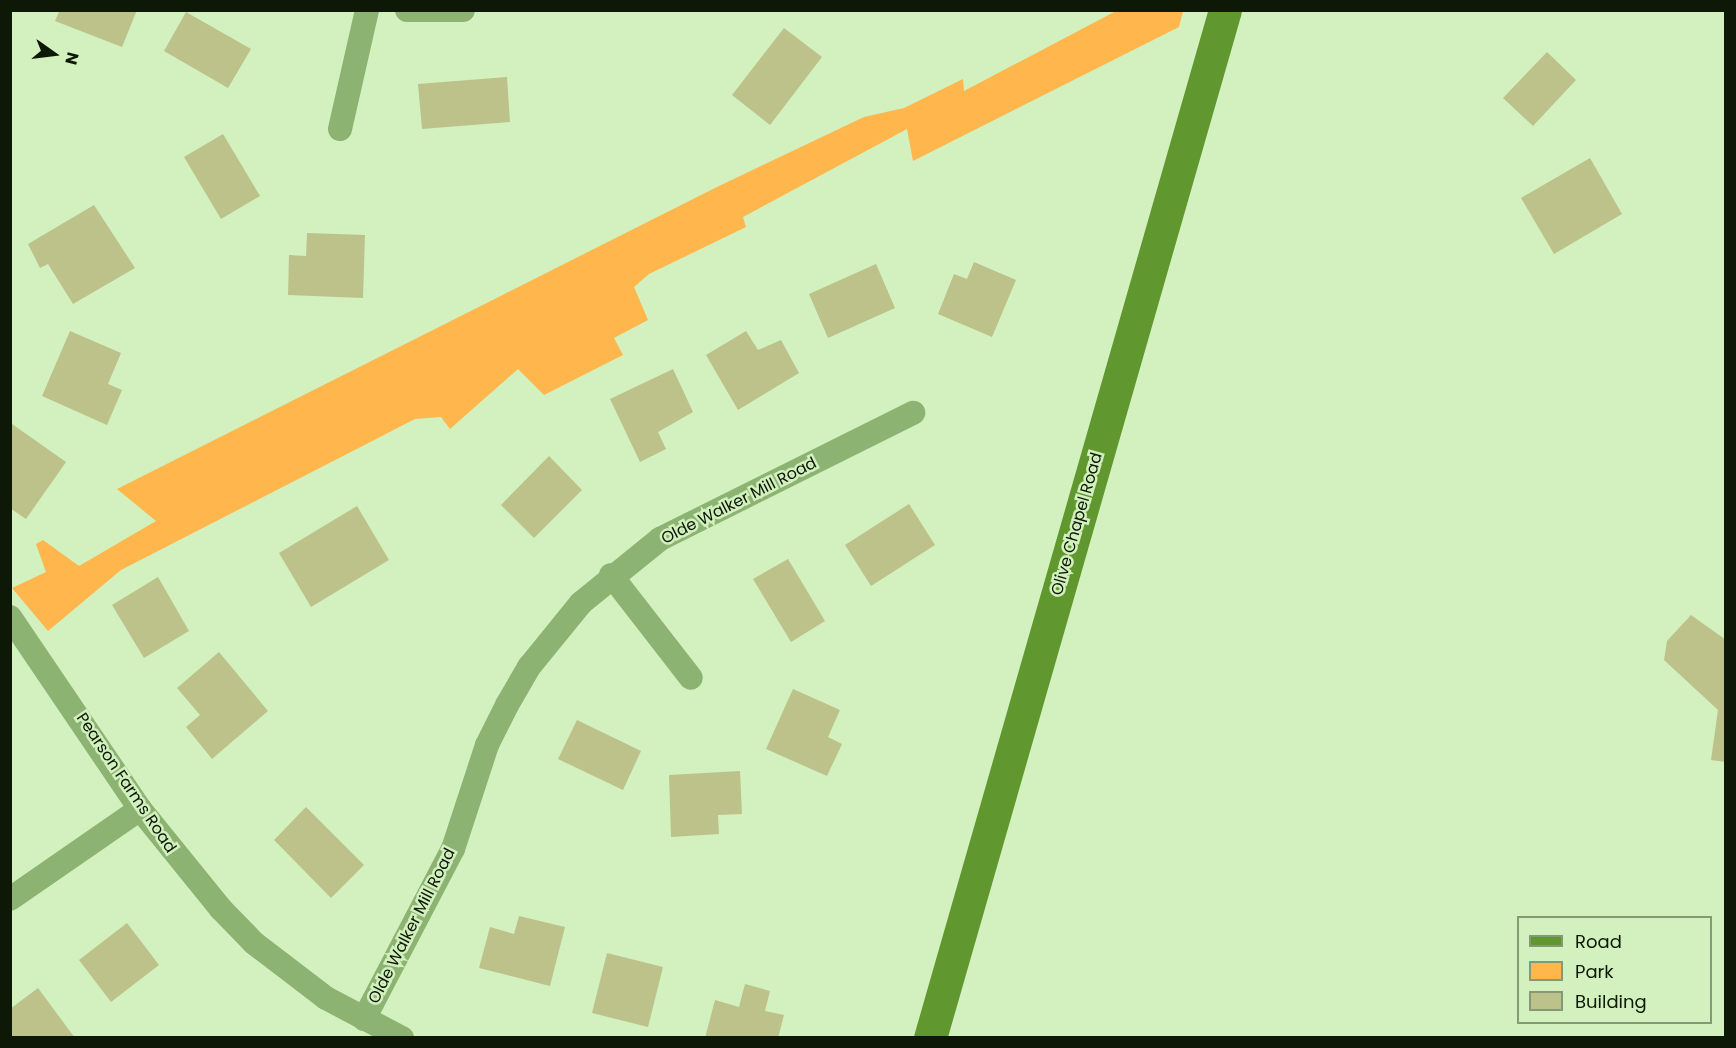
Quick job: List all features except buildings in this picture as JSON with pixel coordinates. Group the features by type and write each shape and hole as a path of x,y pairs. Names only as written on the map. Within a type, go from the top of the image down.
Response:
{"main road":[{"name":"Olive Chapel Road","path":"930,1038 1225,10"}],"street":[{"path":"340,129 367,10"},
{"path":"407,10 463,10"},
{"name":"Olde Walker Mill Road","path":"364,1019 453,849 487,745 507,705 555,634 611,575 660,539 914,413"},
{"path":"611,575 691,678"},
{"name":"Pearson Farms Road","path":"10,617 140,809 254,943 326,998 402,1038"},
{"path":"10,898 140,809"}],"green space":[{"path":"1116,11 1183,11 1179,27 913,161 907,129 743,217 746,227 649,274 634,287 648,320 614,338 623,355 544,395 518,369 450,429 441,417 415,419 121,570 48,631 12,588 46,572 36,544 43,540 79,566 156,521 117,489 717,187 864,117 904,108 963,79 964,91"}]}
